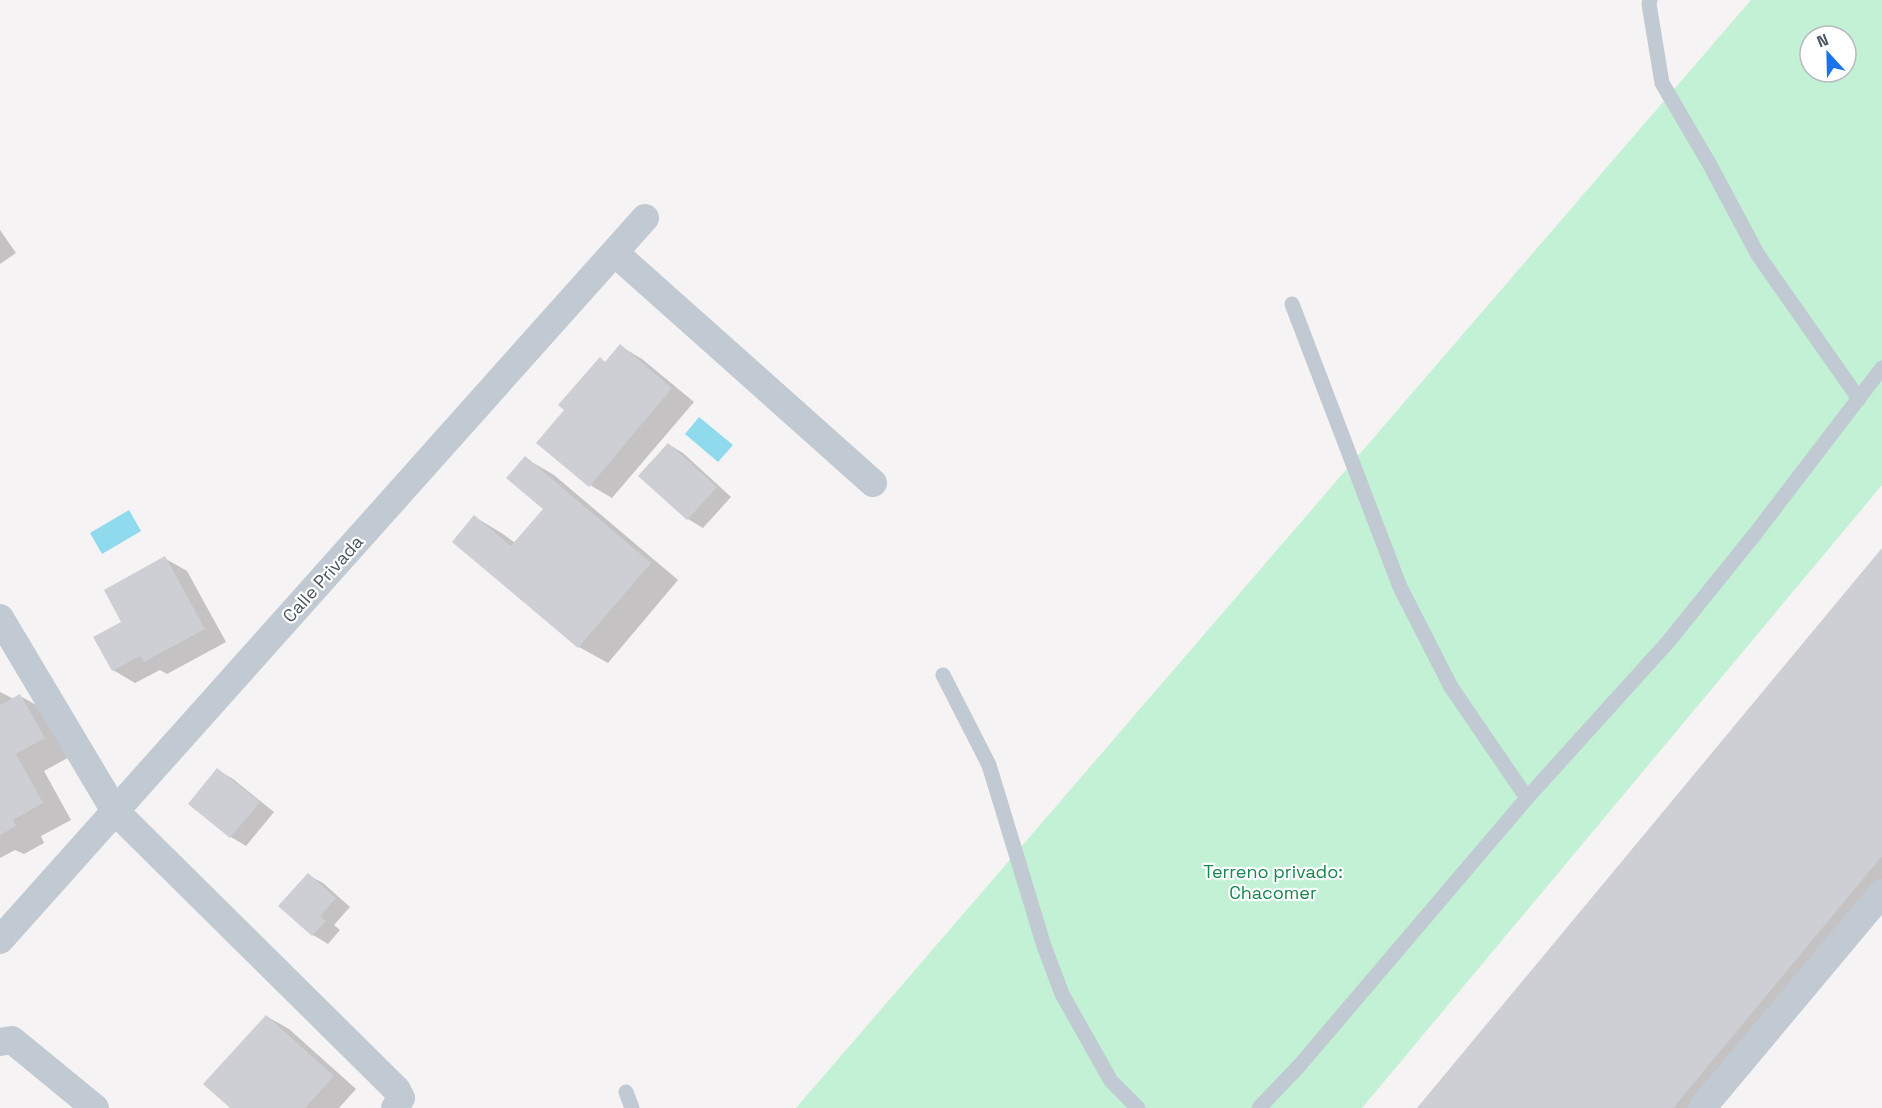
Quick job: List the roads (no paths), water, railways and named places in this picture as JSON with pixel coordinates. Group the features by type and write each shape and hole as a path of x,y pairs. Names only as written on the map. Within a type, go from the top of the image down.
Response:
{"street":[{"name":"Calle Privada","path":"0,940 645,218"},
{"path":"615,253 873,483"},
{"path":"0,618 115,811 397,1090 401,1101 395,1108"},
{"path":"1702,1108 1882,893"},
{"path":"0,1042 12,1040 95,1108"}],"lane":[{"path":"1650,0 1662,83 1710,165 1758,255 1859,399"},
{"path":"1292,304 1400,587 1451,687 1527,798"},
{"path":"1259,1108 1299,1066 1527,798 1668,642 1755,534 1882,368"},
{"path":"943,675 989,765 1039,928 1062,994 1111,1080 1138,1108"},
{"path":"626,1092 632,1108"}],"water":[{"path":"699,417 733,445 718,462 685,434"},
{"path":"129,510 141,531 102,554 90,533"}],"park label":[{"name":"Terreno privado: Chacomer","path":"1273,882"}]}
